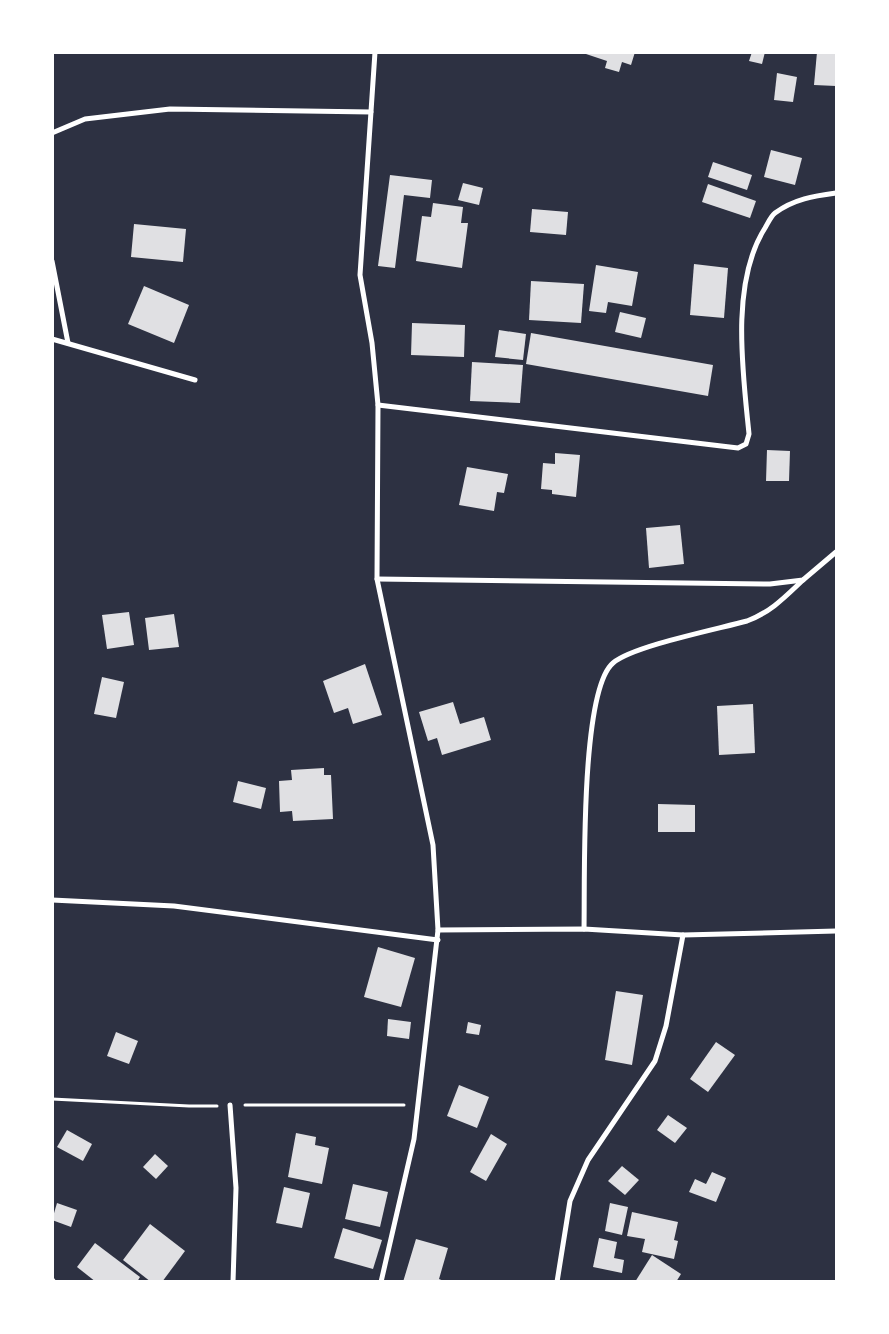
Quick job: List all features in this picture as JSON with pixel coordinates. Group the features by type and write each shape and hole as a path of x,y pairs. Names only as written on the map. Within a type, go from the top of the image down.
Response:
{"street":[{"path":"375,52 360,275 372,343 378,405 377,579 433,845 438,930 414,1138 381,1282"},
{"path":"52,133 86,119 170,109 371,112"},
{"path":"378,405 738,448 746,444 749,434 741,351 744,289 757,240 774,214 804,198 836,193"},
{"path":"52,261 68,343"},
{"path":"52,338 195,380"},
{"path":"584,929 587,778 595,706 602,680 612,663 638,650 748,622 777,606 803,580 836,552"},
{"path":"377,579 751,584 803,580"},
{"path":"52,900 174,906 438,940"},
{"path":"438,930 584,929 683,935 836,931"},
{"path":"557,1282 570,1201 588,1160 655,1061 666,1026 683,935"},
{"path":"230,1105 236,1188 233,1282"}],"path":[{"path":"52,1278 55,1282"}],"building":[{"path":"580,52 635,52 631,65 622,62 619,72 605,68 607,61"},
{"path":"752,52 765,52 762,64 749,61"},
{"path":"817,52 836,52 836,86 814,85"},
{"path":"777,73 797,77 793,102 774,100"},
{"path":"771,150 802,158 795,185 764,177"},
{"path":"713,162 752,175 747,190 708,177"},
{"path":"390,175 432,180 430,198 404,195 395,268 378,266"},
{"path":"463,183 483,188 479,205 458,200"},
{"path":"708,184 756,201 750,218 702,202"},
{"path":"433,203 463,207 461,223 468,223 462,268 416,261 422,216 431,217"},
{"path":"532,209 568,212 566,235 530,232"},
{"path":"134,224 186,229 183,262 131,257"},
{"path":"694,264 728,268 724,318 690,315"},
{"path":"596,265 638,272 632,306 608,302 606,313 589,311"},
{"path":"531,281 584,284 581,323 529,320"},
{"path":"144,286 189,305 174,343 128,324"},
{"path":"620,312 646,318 641,338 615,332"},
{"path":"412,323 465,325 464,357 411,355"},
{"path":"499,330 526,334 523,360 495,357"},
{"path":"531,333 713,365 708,396 526,364"},
{"path":"472,362 523,365 520,403 470,401"},
{"path":"767,450 790,451 789,481 766,481"},
{"path":"555,453 580,455 576,497 552,494 552,490 541,489 543,463 555,464"},
{"path":"467,467 508,474 504,493 497,492 494,511 459,505"},
{"path":"680,525 684,564 649,568 646,528"},
{"path":"129,612 134,645 107,649 102,615"},
{"path":"174,614 179,647 149,650 145,618"},
{"path":"365,664 382,715 353,724 348,708 334,713 323,681"},
{"path":"102,677 124,682 116,718 94,714"},
{"path":"453,702 460,724 484,717 491,740 442,755 437,738 428,741 419,712"},
{"path":"753,704 755,753 719,755 717,706"},
{"path":"324,768 324,775 331,775 333,819 293,821 292,811 280,812 279,781 292,780 291,770"},
{"path":"238,781 266,788 261,809 233,802"},
{"path":"658,804 695,805 695,832 658,832"},
{"path":"378,947 415,958 401,1007 364,997"},
{"path":"616,991 643,995 632,1065 605,1060"},
{"path":"388,1019 411,1022 409,1039 387,1036"},
{"path":"468,1022 481,1025 479,1035 466,1033"},
{"path":"116,1032 138,1041 129,1064 107,1056"},
{"path":"716,1042 735,1055 708,1092 690,1079"},
{"path":"459,1085 489,1097 477,1128 447,1116"},
{"path":"668,1115 687,1128 675,1143 657,1130"},
{"path":"67,1130 92,1144 83,1161 57,1147"},
{"path":"296,1133 316,1137 315,1145 329,1148 322,1184 288,1177"},
{"path":"491,1134 507,1144 486,1181 470,1172"},
{"path":"155,1154 168,1166 156,1179 143,1167"},
{"path":"622,1166 639,1180 625,1195 608,1181"},
{"path":"712,1172 726,1178 716,1202 689,1192 695,1179 706,1184"},
{"path":"353,1184 388,1192 380,1227 345,1219"},
{"path":"284,1187 310,1193 302,1228 276,1223"},
{"path":"57,1203 77,1210 71,1227 52,1220"},
{"path":"610,1203 628,1207 622,1235 605,1231"},
{"path":"632,1212 678,1222 674,1240 678,1241 674,1259 642,1252 645,1239 627,1236"},
{"path":"150,1224 185,1251 162,1282 151,1282 123,1260"},
{"path":"343,1228 382,1240 373,1269 334,1258"},
{"path":"599,1238 617,1242 614,1258 624,1260 622,1273 593,1267"},
{"path":"416,1239 448,1248 439,1279 446,1282 403,1282"},
{"path":"95,1243 140,1277 137,1282 96,1282 77,1267"},
{"path":"652,1255 681,1274 676,1282 635,1282"}]}
